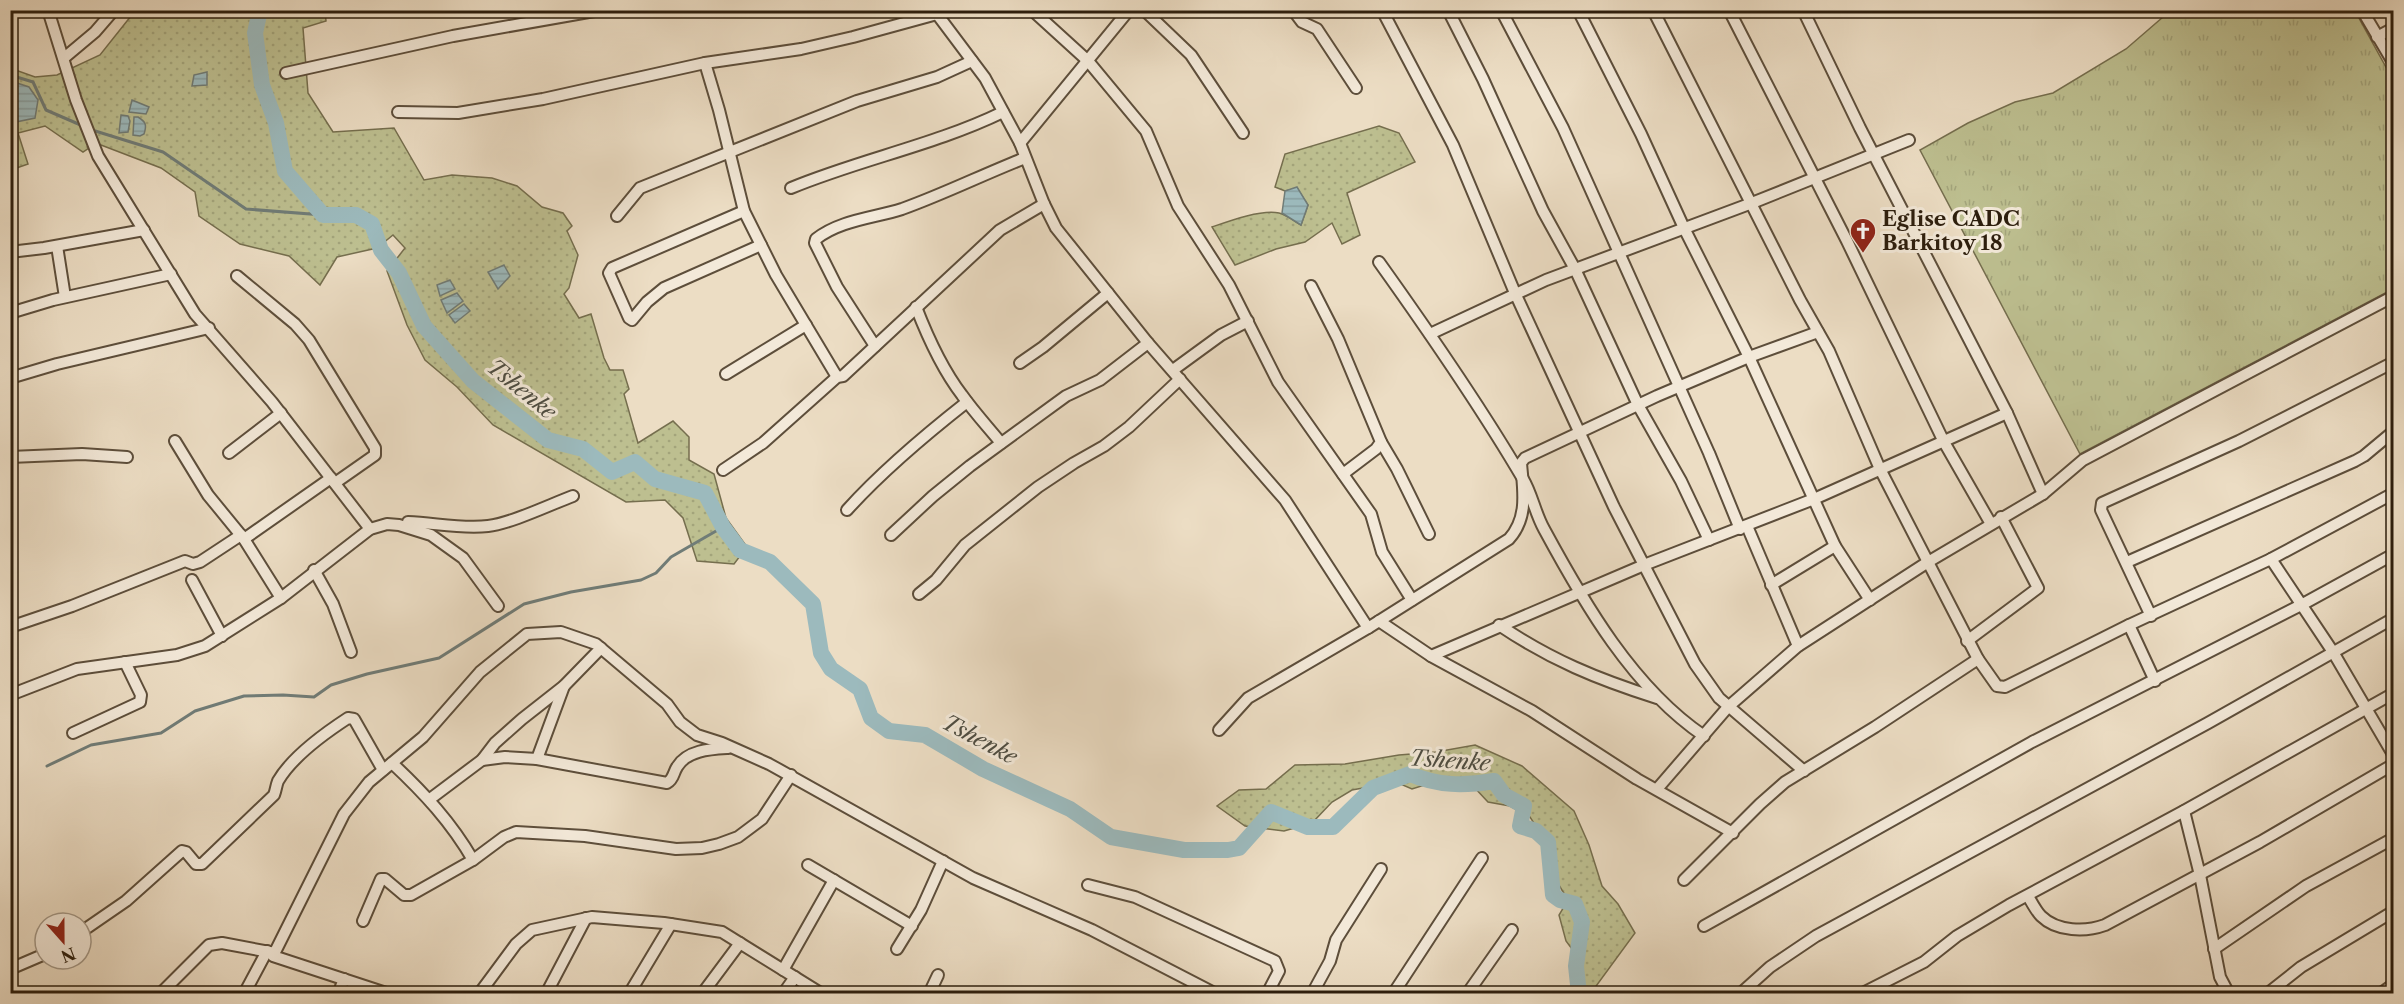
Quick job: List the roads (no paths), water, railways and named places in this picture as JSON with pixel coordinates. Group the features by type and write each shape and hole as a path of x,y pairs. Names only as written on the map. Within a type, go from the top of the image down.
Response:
{"street":[{"path":"48,10 76,100 98,156 195,314 281,413 370,529"},
{"path":"64,58 95,32 114,10"},
{"path":"286,73 453,36 600,10"},
{"path":"1032,10 1088,61 1146,131 1178,206 1228,285 1278,382 1371,514 1382,552 1413,600"},
{"path":"1020,143 1129,10"},
{"path":"1144,10 1191,55 1243,133"},
{"path":"1293,10 1302,22 1317,29 1356,88"},
{"path":"1382,10 1453,145 1515,293 1614,507 1695,664 1709,687 1728,706 1804,771"},
{"path":"1448,10 1483,79 1543,211 1575,269 1638,405 1676,471 1709,540"},
{"path":"1501,10 1563,128 1678,387 1798,646"},
{"path":"1578,10 1749,357 1835,546 1870,600"},
{"path":"1653,10 1829,351 1880,469 1967,641 1997,686 2005,687 2129,625 2271,559 2394,493"},
{"path":"1729,10 1944,442 1991,524"},
{"path":"1803,10 1873,154 2007,413 2043,494"},
{"path":"2362,10 2394,64"},
{"path":"398,112 458,113 554,96 705,63 853,38 935,12 985,78 1020,143 1056,228 1148,343 1285,500 1368,628"},
{"path":"2377,37 2394,28"},
{"path":"617,216 640,188 857,101 937,77 972,61"},
{"path":"705,63 744,211 776,276 837,377"},
{"path":"790,188 831,172 957,134 1004,112"},
{"path":"1430,334 1515,293 1909,141"},
{"path":"875,345 837,287 815,243 816,239 856,220 892,212 920,202 1025,158"},
{"path":"723,470 763,443 837,377 843,376 1000,230 1044,204"},
{"path":"744,211 612,268 609,273 610,281 632,320 647,302 664,288 761,245"},
{"path":"10,252 144,230"},
{"path":"57,246 66,297"},
{"path":"1219,730 1248,698 1368,628 1509,539 1520,525 1524,481 1430,334 1379,262"},
{"path":"10,313 66,297 171,274"},
{"path":"10,627 72,606 185,561 193,564 200,562 375,455 375,448 309,340 295,324 237,276"},
{"path":"1311,286 1338,339 1381,442 1398,469 1429,534"},
{"path":"1020,363 1108,293"},
{"path":"1658,788 1728,706 1798,646 1928,562 2043,494 2089,456 2394,296"},
{"path":"916,307 931,344 967,402 1001,443"},
{"path":"1173,370 1221,335 1248,321"},
{"path":"726,374 806,325"},
{"path":"10,378 57,364 209,328"},
{"path":"1704,736 1657,698 1617,646 1580,592 1539,519 1521,467 1523,461 1638,405 1749,357 1818,332"},
{"path":"891,535 933,496 1001,443 1066,396 1100,380 1148,343"},
{"path":"2151,616 2101,510 2102,503 2239,441 2394,362"},
{"path":"919,594 936,580 965,545 1038,487 1129,427 1180,379"},
{"path":"847,510 926,434 967,402"},
{"path":"229,453 281,413"},
{"path":"1431,656 1644,565 1814,499 2007,413"},
{"path":"2127,562 2355,461 2394,431"},
{"path":"175,441 208,495 242,537 281,598"},
{"path":"1343,474 1376,449 1381,442"},
{"path":"10,457 82,454 127,457"},
{"path":"10,695 77,669 177,655 205,646 281,598 314,570 370,529 405,521 453,526 489,526 509,521 573,496"},
{"path":"1967,641 2038,588 2001,517"},
{"path":"387,524 418,529 449,546 463,558 498,606"},
{"path":"1771,585 1835,546"},
{"path":"1704,926 2032,742 2155,681 2394,554"},
{"path":"2271,559 2333,652 2394,756"},
{"path":"314,570 333,604 351,652"},
{"path":"192,580 222,636"},
{"path":"1740,993 1780,960 1816,936 2068,797 2208,723 2394,618"},
{"path":"1379,621 1431,656 1532,711 1637,779 1658,788 1733,833"},
{"path":"1499,625 1551,658 1583,673 1657,698"},
{"path":"2129,625 2155,681"},
{"path":"244,993 271,952 344,814 369,782 423,737 480,672 527,634 561,632 601,648 667,704 680,722 697,735 732,747 791,775 973,878 1092,930 1216,993"},
{"path":"430,799 482,760 495,743 564,686 601,648"},
{"path":"1684,880 1785,782 1978,659"},
{"path":"74,733 140,702 141,695 125,662"},
{"path":"537,759 564,686"},
{"path":"1861,993 1924,962 1971,927 2394,693"},
{"path":"93,924 126,901 182,851 196,864 202,864 274,795 279,779 303,753 327,732 348,718 354,719 387,766 430,799 460,838 472,860"},
{"path":"482,760 505,757 537,759 667,783 673,778 679,763 690,755 708,749 732,747"},
{"path":"2028,897 2040,915 2048,922 2076,930 2094,929 2132,913 2394,764"},
{"path":"363,921 381,879 385,879 404,895 411,895 472,860 504,837 516,832 585,836 676,849 702,848 738,837 762,819 791,775"},
{"path":"2184,811 2200,875 2220,976 2229,993"},
{"path":"2214,949 2306,886 2394,838"},
{"path":"1393,993 1482,858"},
{"path":"897,949 912,926 943,861"},
{"path":"808,865 912,926"},
{"path":"1312,993 1330,961 1336,940 1381,868"},
{"path":"783,969 834,880"},
{"path":"1088,885 1135,897 1275,961 1279,971 1267,993"},
{"path":"2267,993 2301,967 2394,911"},
{"path":"546,993 586,918"},
{"path":"479,993 516,944 532,930 586,918 671,924 722,932 822,993"},
{"path":"629,993 671,924"},
{"path":"1467,993 1512,930"},
{"path":"160,993 209,945 222,943 271,952 273,956 389,993"},
{"path":"702,993 740,943"},
{"path":"10,969 33,959"},
{"path":"929,993 938,975"},
{"path":"783,993 795,977"},
{"path":"338,993 344,979"},
{"path":"2379,993 2394,984"}],"water":[{"path":"207,72 207,85 192,86 194,75"},
{"path":"11,81 29,87 38,100 35,118 11,123"},
{"path":"132,100 149,107 146,114 129,112"},
{"path":"121,115 128,116 130,121 128,132 119,133"},
{"path":"134,117 143,120 145,124 144,134 140,136 133,135"},
{"path":"1297,187 1308,205 1301,225 1282,213 1285,191"},
{"path":"504,265 510,276 498,289 488,272"},
{"path":"450,280 455,289 440,296 437,285"},
{"path":"457,293 463,301 447,313 441,300"},
{"path":"464,304 470,311 455,323 449,315"}],"waterway":[{"name":"Tshenke","path":"260,10 255,33 262,85 276,123 285,171 323,215 356,215 372,224 381,250 399,273 424,326 473,381 548,440 583,449 612,472 635,462 655,479 705,493 723,527 740,550 770,562 813,604 821,653 831,669 860,689 871,718 889,731 925,735 983,769 1070,809 1111,837 1184,850 1239,848 1271,812 1308,827 1333,827 1373,788 1410,774 1431,781 1451,784 1494,781 1504,795 1524,806 1520,826 1536,831 1548,842 1553,895 1560,900 1575,904 1582,922 1576,966 1579,994"},
{"path":"10,75 33,82 46,110 83,126"},
{"path":"92,130 163,152 246,209 323,215"},
{"path":"47,766 91,745 161,733 195,711 244,696 314,697 331,685 367,674 439,658 524,604 571,592 641,580 656,573 671,557 723,527"}],"place":[{"name":"Eglise CADC Barkitoy 18","path":"1863,254"}]}
